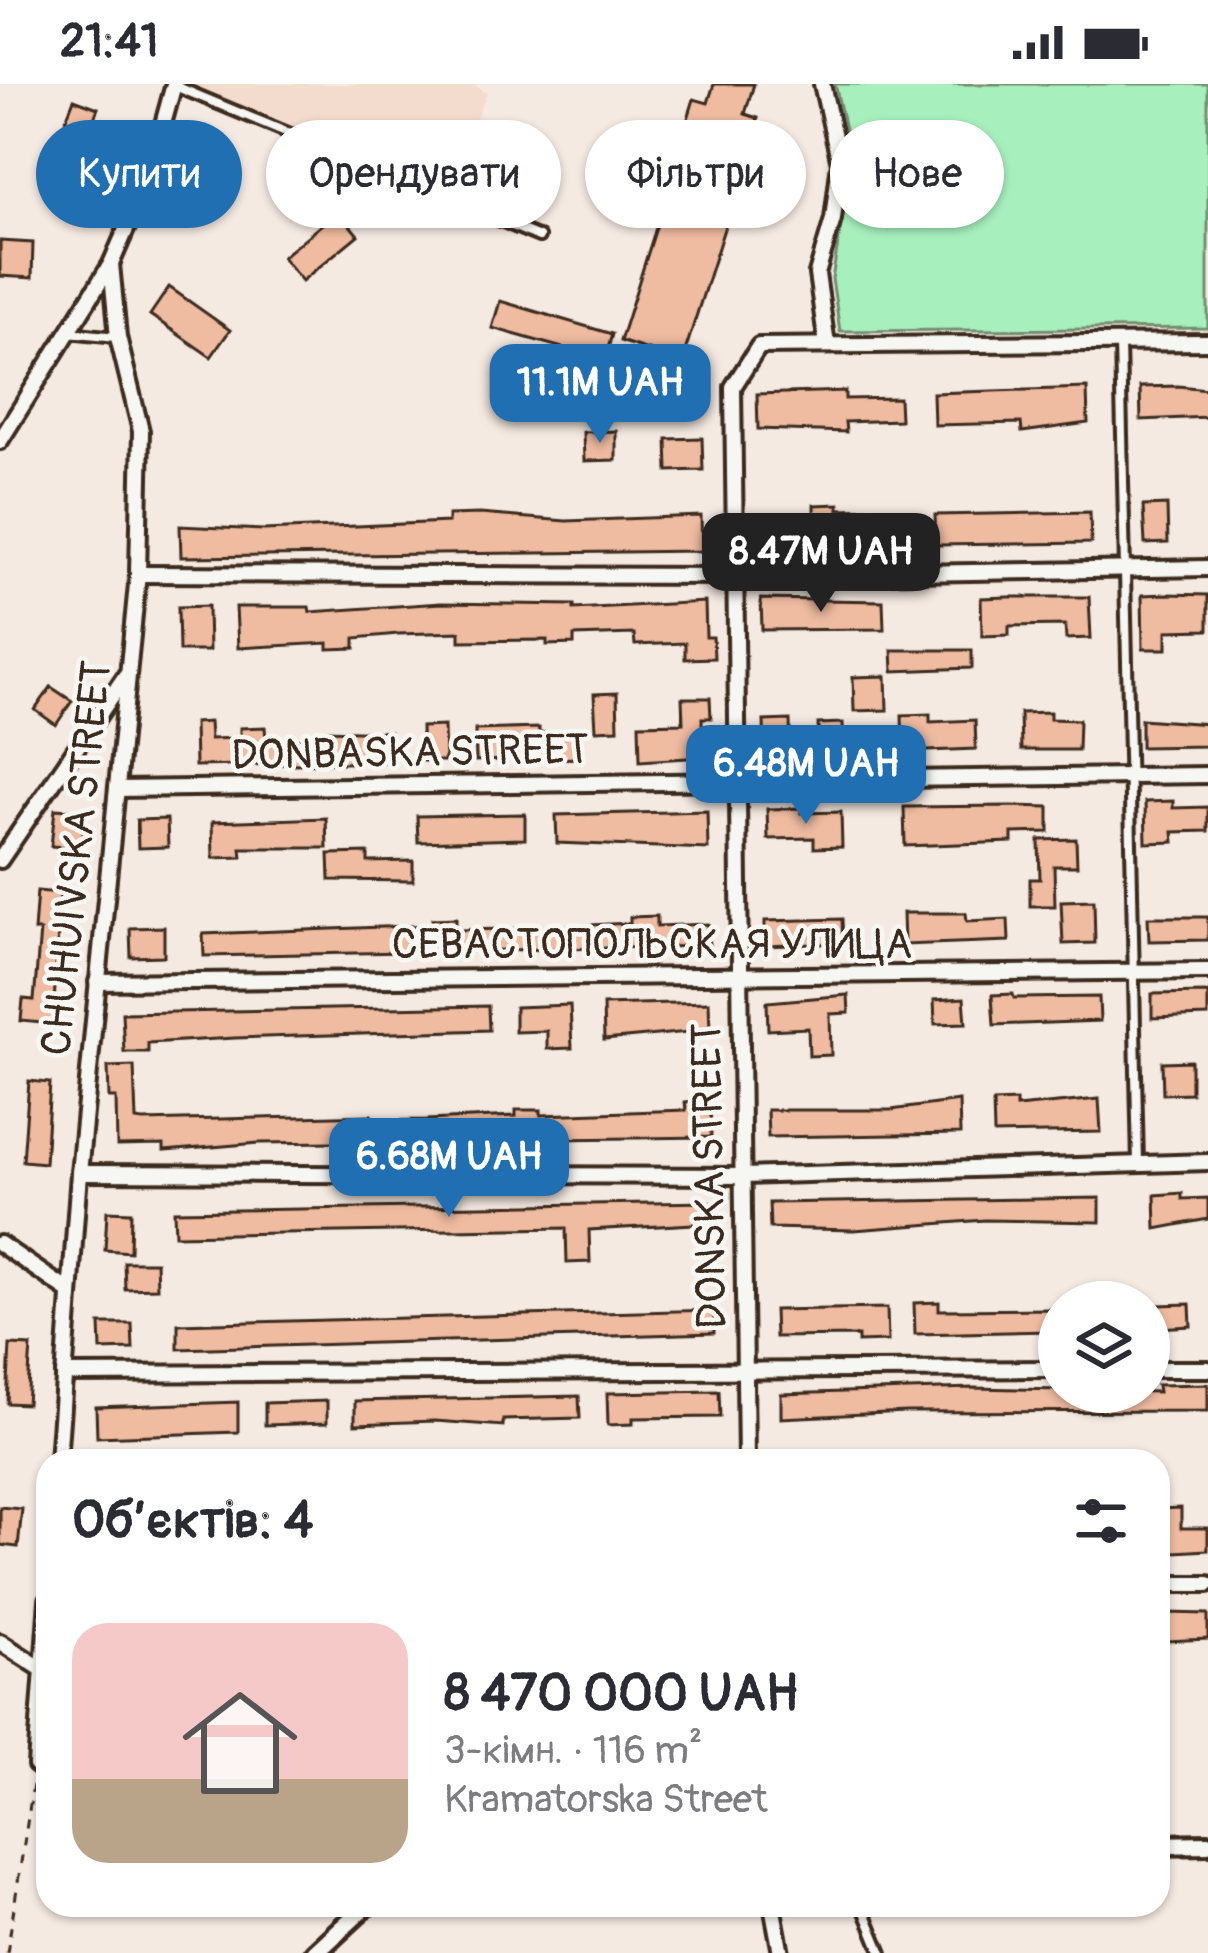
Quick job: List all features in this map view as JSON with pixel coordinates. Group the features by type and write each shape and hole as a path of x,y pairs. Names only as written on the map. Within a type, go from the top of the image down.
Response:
{"street":[{"path":"0,441 111,264 148,179 173,84"},
{"path":"822,84 840,163 833,219 817,274 827,345 1208,341"},
{"name":"CHUHUIVSKA STREET","path":"59,1449 79,1173 138,574 141,431 118,337 111,264"},
{"name":"DONSKA STREET","path":"746,1449 733,387 759,346 827,345"},
{"path":"138,574 736,576 1208,568"},
{"path":"0,860 129,671"},
{"name":"DONBASKA STREET","path":"117,789 1208,775"},
{"name":"СЕВАСТОПОЛЬСКАЯ УЛИЦА","path":"97,982 1208,971"},
{"path":"79,1173 743,1177 1208,1162"},
{"path":"0,1244 70,1292"},
{"path":"64,1374 1038,1369"},
{"path":"1170,1369 1208,1369"},
{"path":"1170,1584 1208,1584"},
{"path":"0,1642 36,1665"},
{"path":"1170,1845 1208,1844"},
{"path":"314,1953 354,1917"},
{"path":"774,1917 782,1953"}],"lane":[{"path":"173,84 539,237"},
{"path":"68,332 118,337"},
{"path":"1120,341 1138,1164"},
{"path":"867,1917 881,1953"}],"path":[{"path":"7,1953 36,1801"}],"shaded area":[{"path":"191,84 473,84 487,93 476,120 279,120"}],"green space":[{"path":"835,84 1208,84 1208,328 840,331 832,279 841,228 1004,228 1004,120 843,120"}],"building":[{"path":"714,84 754,84 745,114 757,120 688,120 694,99 708,103"},
{"path":"74,99 98,108 93,120 66,120"},
{"path":"317,228 352,228 358,235 302,281 282,257"},
{"path":"656,228 724,228 682,361 620,341"},
{"path":"0,241 33,243 32,278 0,276"},
{"path":"169,287 230,330 211,357 150,315"},
{"path":"500,301 612,334 605,360 492,328"},
{"path":"1140,387 1208,389 1208,417 1141,420"},
{"path":"1087,388 1088,423 1022,432 1021,423 934,425 933,393"},
{"path":"845,391 845,399 899,398 900,420 845,422 846,432 758,429 757,394"},
{"path":"616,431 616,460 584,461 583,432"},
{"path":"702,438 703,470 668,471 667,439"},
{"path":"839,504 839,509 880,508 881,544 815,546 814,505"},
{"path":"1167,505 1168,543 1145,544 1143,506"},
{"path":"1090,512 1091,543 936,545 935,515"},
{"path":"448,515 566,521 701,516 702,551 181,557 180,526 264,530 448,522"},
{"path":"787,521 788,545 757,546 757,522"},
{"path":"1142,595 1208,595 1208,630 1167,631 1167,649 1143,649"},
{"path":"1089,597 1091,638 1066,639 1065,625 1009,626 1009,635 982,636 981,598"},
{"path":"761,599 883,601 884,629 762,630"},
{"path":"705,602 706,637 713,637 714,658 685,659 685,643 635,645 634,634 574,636 574,644 547,645 547,640 460,641 460,632 398,634 355,638 355,648 328,649 328,643 238,648 236,607 309,607 310,612 441,603 574,605 574,609"},
{"path":"208,606 209,651 179,651 178,607"},
{"path":"892,650 972,650 972,668 893,671"},
{"path":"886,676 887,710 854,711 853,677"},
{"path":"51,687 72,701 56,725 35,710"},
{"path":"617,693 618,729 596,730 594,694"},
{"path":"682,698 710,698 711,718 702,718 703,757 640,761 639,724 683,723"},
{"path":"1050,712 1050,719 1079,720 1078,750 1021,750 1020,713"},
{"path":"930,714 930,722 975,720 976,749 903,752 902,715"},
{"path":"1141,719 1208,724 1208,746 1141,747"},
{"path":"790,720 791,755 765,756 764,721"},
{"path":"209,722 210,739 240,738 240,728 265,727 266,740 326,738 326,730 390,732 391,762 195,766 194,723"},
{"path":"843,723 844,755 819,756 818,724"},
{"path":"444,726 445,761 422,761 421,727"},
{"path":"539,728 539,733 581,731 582,758 476,761 475,730"},
{"path":"1173,801 1173,808 1208,807 1208,831 1173,832 1174,842 1146,843 1145,802"},
{"path":"904,807 1049,807 1049,832 1012,833 1012,842 905,846"},
{"path":"801,808 801,813 841,812 842,847 814,848 814,838 768,839 767,809"},
{"path":"55,809 85,811 82,848 51,846"},
{"path":"707,811 708,849 557,843 556,815"},
{"path":"525,814 525,839 418,842 417,816"},
{"path":"326,818 327,848 241,848 242,857 213,858 212,822"},
{"path":"167,819 168,847 138,848 137,820"},
{"path":"1076,839 1077,866 1054,866 1055,906 1030,906 1030,879 1040,879 1039,840"},
{"path":"368,853 368,862 413,861 413,881 330,880 329,854"},
{"path":"37,891 60,893 53,1024 21,1021 23,999 34,1000 40,931 34,931"},
{"path":"1094,900 1095,943 1063,944 1061,901"},
{"path":"903,913 966,913 967,921 1008,919 1009,941 904,945"},
{"path":"657,916 657,926 708,924 709,946 204,956 203,934 433,925 432,919 456,918 456,930 508,929 630,923 630,917"},
{"path":"1148,917 1208,917 1208,940 1149,941"},
{"path":"842,919 843,943 765,946 765,921"},
{"path":"164,927 164,956 131,957 130,928"},
{"path":"1208,993 1208,1016 1152,1018 1152,994"},
{"path":"1013,994 1014,998 1099,997 1100,1021 994,1025 992,995"},
{"path":"848,995 849,1013 830,1014 831,1055 809,1056 808,1028 768,1030 767,1002"},
{"path":"964,998 966,1023 935,1024 934,1000"},
{"path":"709,1002 710,1030 604,1040 603,1005"},
{"path":"570,1005 572,1048 547,1049 547,1031 515,1032 515,1007"},
{"path":"488,1006 489,1030 148,1043 148,1052 124,1052 122,1013"},
{"path":"1191,1061 1191,1093 1163,1094 1162,1062"},
{"path":"134,1066 136,1120 143,1121 371,1115 371,1121 426,1120 516,1116 516,1110 541,1110 541,1115 686,1110 685,1102 710,1101 711,1137 259,1143 164,1151 164,1145 117,1146 116,1098 109,1098 108,1067"},
{"path":"29,1081 50,1083 45,1163 23,1161"},
{"path":"1099,1099 1101,1132 994,1134 993,1102 1016,1101 1016,1107"},
{"path":"959,1101 960,1134 768,1137 767,1110 891,1110"},
{"path":"1182,1193 1182,1199 1208,1198 1208,1219 1156,1229 1155,1195"},
{"path":"1100,1198 1100,1222 985,1220 854,1230 770,1228 769,1203"},
{"path":"711,1202 711,1223 589,1230 590,1262 567,1263 566,1228 175,1235 174,1211"},
{"path":"107,1211 131,1212 130,1252 105,1250"},
{"path":"124,1262 156,1262 157,1288 125,1289"},
{"path":"939,1302 939,1310 1038,1309 1038,1331 915,1334 914,1303"},
{"path":"1190,1304 1191,1326 1170,1327 1170,1305"},
{"path":"887,1308 888,1341 858,1342 858,1336 775,1337 774,1310"},
{"path":"714,1310 714,1333 178,1349 178,1324"},
{"path":"100,1324 132,1324 133,1349 101,1350"},
{"path":"10,1345 31,1346 27,1404 7,1403"},
{"path":"1208,1384 1208,1411 1170,1411 1170,1385"},
{"path":"1038,1389 1038,1412 781,1418 781,1394"},
{"path":"719,1391 720,1417 633,1418 633,1424 608,1425 607,1393"},
{"path":"579,1396 580,1418 503,1420 503,1426 435,1421 355,1424 355,1401"},
{"path":"327,1401 327,1423 265,1425 265,1403"},
{"path":"238,1402 238,1432 97,1437 96,1407"},
{"path":"0,1507 22,1509 18,1547 0,1545"},
{"path":"1170,1508 1181,1508 1181,1528 1208,1528 1208,1550 1170,1552"},
{"path":"1170,1613 1208,1614 1208,1639 1170,1641"}]}
